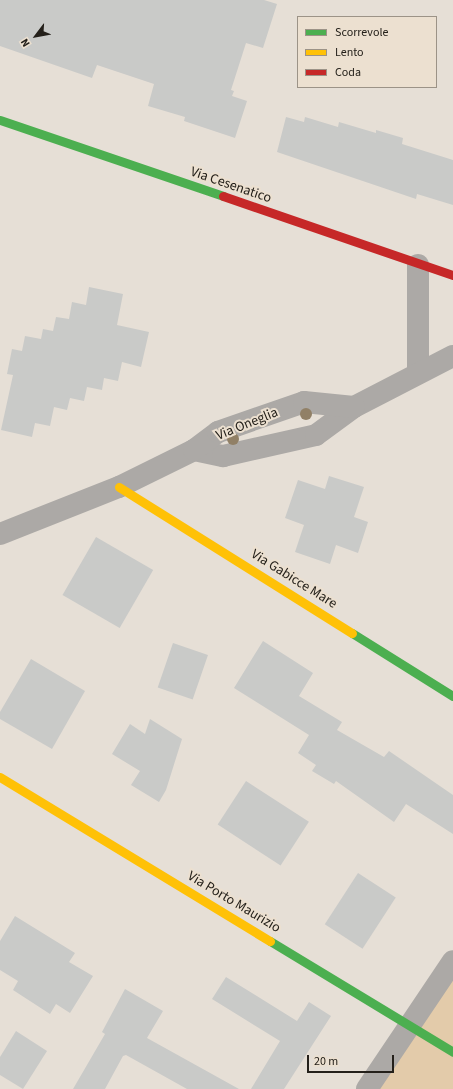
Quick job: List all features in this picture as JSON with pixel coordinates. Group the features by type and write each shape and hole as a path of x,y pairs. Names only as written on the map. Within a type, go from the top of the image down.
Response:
{"street":[{"name":"Via Cesenatico","path":"0,120 418,265 453,275"},
{"path":"418,265 418,372"},
{"path":"194,450 223,456 316,435 354,407 418,372 453,356"},
{"name":"Via Oneglia","path":"0,534 119,487 194,450 218,432 304,402 354,407"},
{"name":"Via Gabicce Mare","path":"119,487 453,696"},
{"name":"Via Porto Maurizio","path":"0,777 453,1052"},
{"path":"367,1089 453,962"}],"shaded area":[{"path":"453,961 453,1089 367,1089"}],"building":[{"path":"0,0 264,0 277,4 263,48 246,43 231,90 234,91 232,96 247,101 235,138 184,121 185,117 148,106 154,84 97,65 92,78 0,46"},
{"path":"286,117 304,122 305,117 338,127 339,122 376,133 376,130 403,138 402,144 453,160 453,205 417,194 416,199 277,152"},
{"path":"89,287 123,294 117,325 149,332 141,367 122,362 118,381 104,378 102,390 87,387 84,401 70,398 67,410 54,407 50,426 35,423 32,437 1,430 13,375 7,374 12,349 22,351 25,336 41,339 43,329 53,331 56,317 69,319 72,302 86,305"},
{"path":"329,476 364,487 354,517 368,522 358,553 336,545 330,564 295,552 304,525 285,518 298,480 325,489"},
{"path":"96,537 153,570 120,628 62,595"},
{"path":"263,641 313,673 299,696 342,722 337,730 384,757 389,751 453,795 453,834 406,804 394,822 336,781 334,784 312,771 316,765 298,753 309,735 234,688"},
{"path":"173,643 208,655 193,699 158,687"},
{"path":"31,659 85,691 52,749 0,719 0,712"},
{"path":"150,719 182,739 166,790 159,802 131,785 140,771 112,754 130,724 145,734"},
{"path":"246,781 309,822 281,865 218,825"},
{"path":"358,873 396,898 363,949 325,924"},
{"path":"15,916 75,953 69,962 93,976 70,1013 56,1004 50,1014 13,990 18,981 0,970 0,941"},
{"path":"226,977 297,1021 309,1002 331,1016 284,1089 251,1089 280,1041 212,999"},
{"path":"125,989 163,1011 147,1038 239,1089 187,1089 126,1055 123,1056 105,1089 73,1089 105,1034 102,1032"},
{"path":"16,1031 47,1051 23,1089 0,1075 0,1057"}],"traffic: fast":[{"path":"0,120 223,196"},
{"path":"352,633 453,696"},
{"path":"270,941 453,1052"}],"traffic: slow":[{"path":"119,487 352,633"},
{"path":"0,777 270,941"}],"traffic: jam":[{"path":"223,196 453,275"}]}
